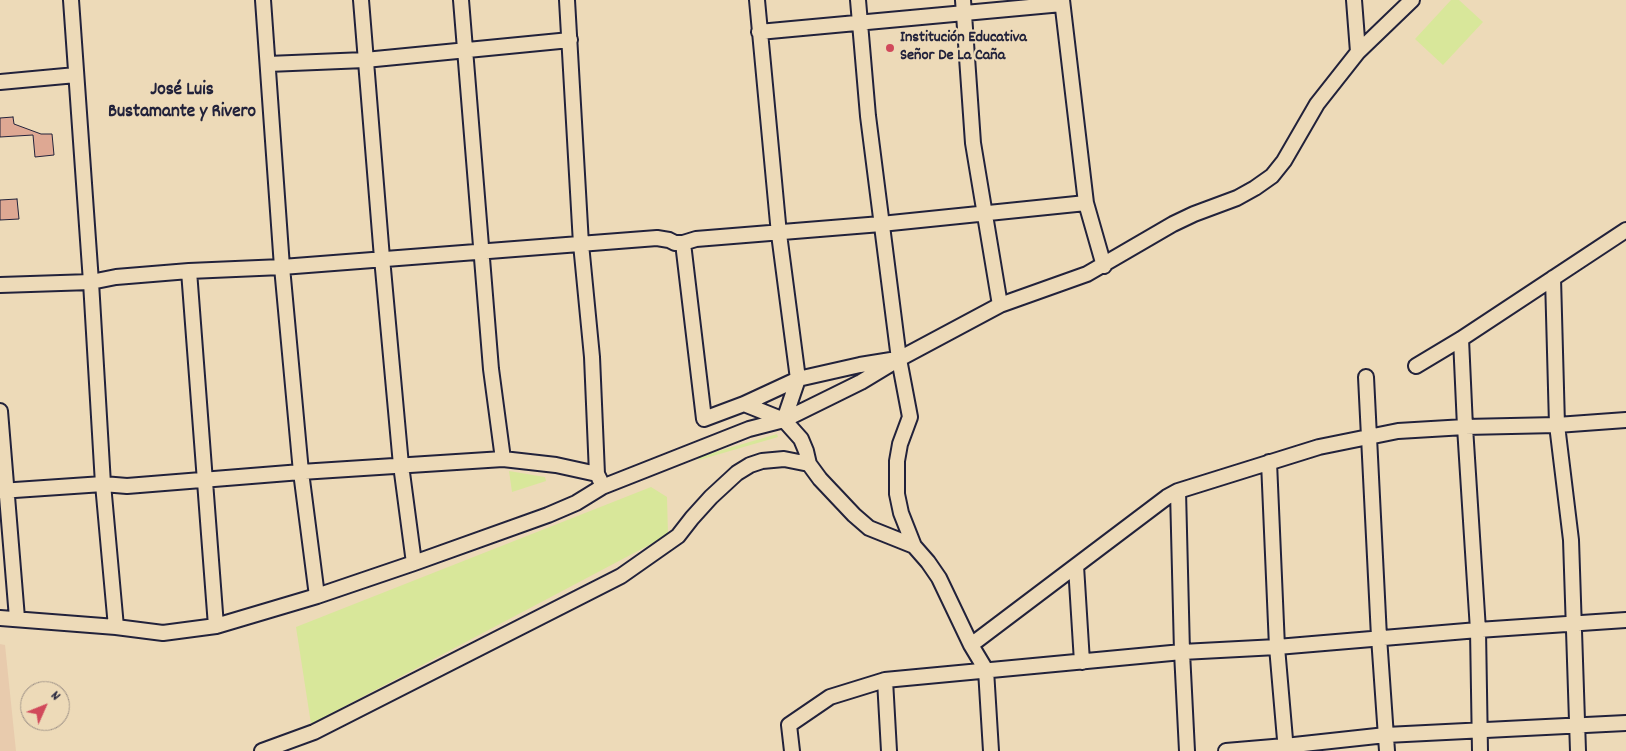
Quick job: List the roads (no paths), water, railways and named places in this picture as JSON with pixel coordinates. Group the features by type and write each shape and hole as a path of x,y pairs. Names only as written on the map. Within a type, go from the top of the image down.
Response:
{"street":[{"path":"71,0 92,282 103,484 116,627"},
{"path":"263,0 282,267 301,472 317,596"},
{"path":"362,0 365,60 401,466 414,563"},
{"path":"461,0 481,252 503,459"},
{"path":"567,0 581,244 592,357 600,480"},
{"path":"757,0 779,234 798,380 784,420"},
{"path":"858,0 868,116 881,224 910,416 900,444 897,461 897,494 901,513 914,546 939,578 971,645 986,670 991,751"},
{"path":"963,0 973,143 1000,305"},
{"path":"1354,0 1358,52"},
{"path":"0,618 116,627 163,633 216,626 317,596 548,515 576,503 600,480 750,429 784,420 861,382 1000,305 1068,282 1104,266 1173,224 1236,198 1272,176 1284,161 1317,104 1358,52 1412,0"},
{"path":"759,32 964,14 1062,2 1086,203 1104,266"},
{"path":"268,64 365,60 570,40"},
{"path":"0,82 76,75"},
{"path":"0,284 92,282 116,277 189,271 282,267 657,238 675,243 684,243 696,239 779,234 1086,203"},
{"path":"1416,366 1462,339 1626,230"},
{"path":"684,243 704,419 798,380 860,365 900,359"},
{"path":"189,271 216,626"},
{"path":"1553,278 1557,425 1571,540 1578,751"},
{"path":"1462,339 1465,427 1478,630 1480,751"},
{"path":"1366,377 1379,637 1387,751"},
{"path":"744,404 784,420 801,439 809,464 836,498 869,528 914,546"},
{"path":"0,411 3,491 17,618"},
{"path":"971,645 1178,490 1319,447 1398,431 1557,425 1626,420"},
{"path":"3,491 103,484 127,486 301,472 503,459 556,465 600,480"},
{"path":"262,751 314,732 621,576 678,536 711,497 737,473 750,465 762,461 784,459 809,464"},
{"path":"1269,462 1277,647 1285,749"},
{"path":"1178,490 1182,652 1187,751"},
{"path":"1076,566 1082,662"},
{"path":"792,751 789,725 830,697 885,680 1182,652 1277,647 1379,637 1626,620"},
{"path":"885,680 888,751"},
{"path":"1226,751 1285,749 1386,734 1479,731 1626,722"}],"place":[{"name":"Institución Educativa Señor De La Caña","path":"890,48"}],"district":[{"name":"José Luis Bustamante y Rivero","path":"182,102"}]}
